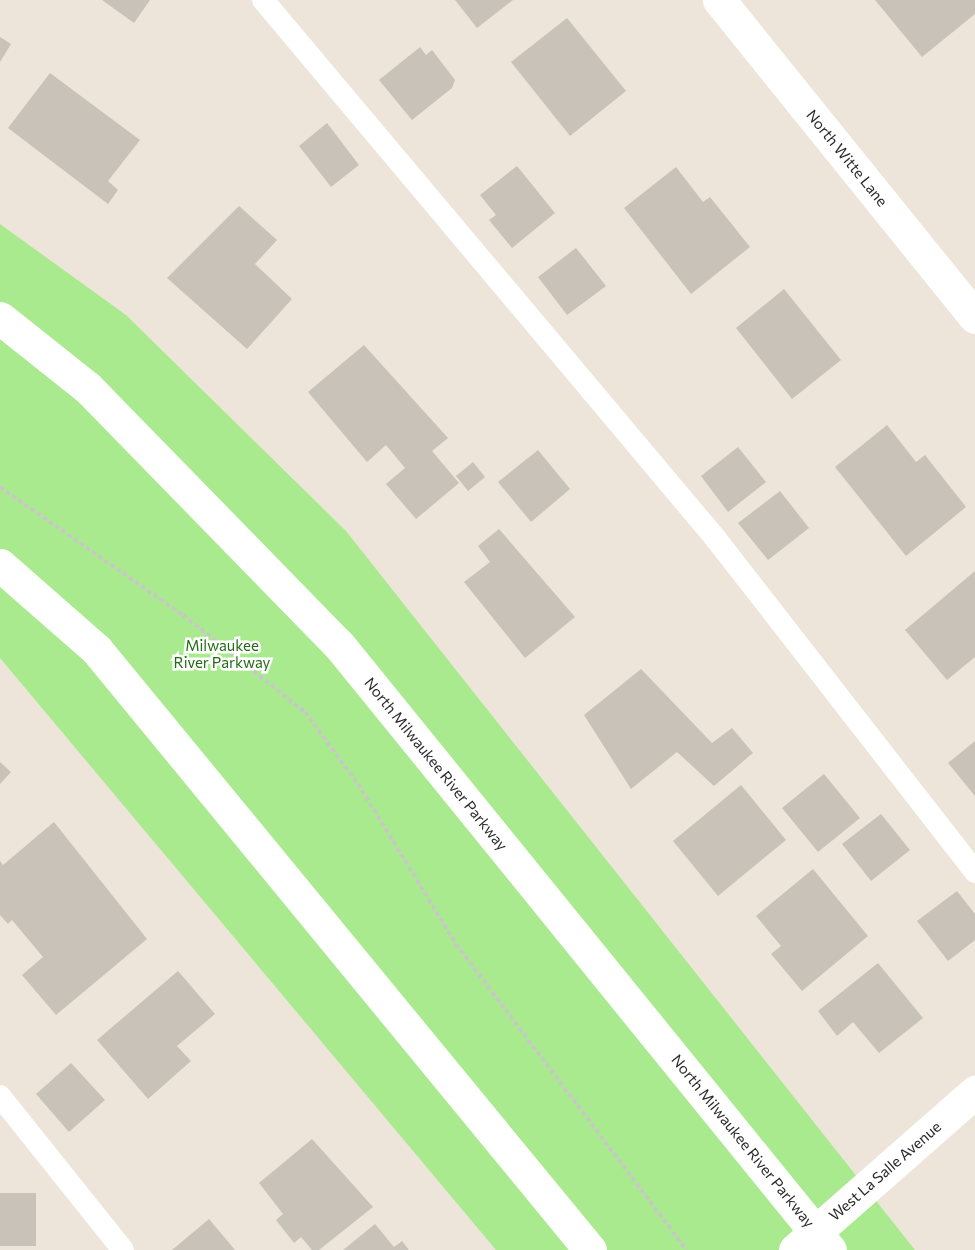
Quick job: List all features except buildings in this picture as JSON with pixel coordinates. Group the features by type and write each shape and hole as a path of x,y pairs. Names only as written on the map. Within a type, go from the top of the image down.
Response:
{"street":[{"name":"North Witte Lane","path":"718,0 975,317"},
{"name":"North Milwaukee River Parkway","path":"0,318 88,388 339,645 814,1244"},
{"path":"0,565 96,649 590,1250"},
{"name":"West La Salle Avenue","path":"814,1244 975,1092"}],"lane":[{"path":"263,0 716,539 975,872"},
{"path":"0,1096 123,1250"}],"path":[{"path":"0,487 183,615 305,712 358,784 456,944 687,1250"}],"green space":[{"name":"Milwaukee River Parkway","path":"0,224 126,315 346,531 915,1250 496,1250 0,658"}]}
